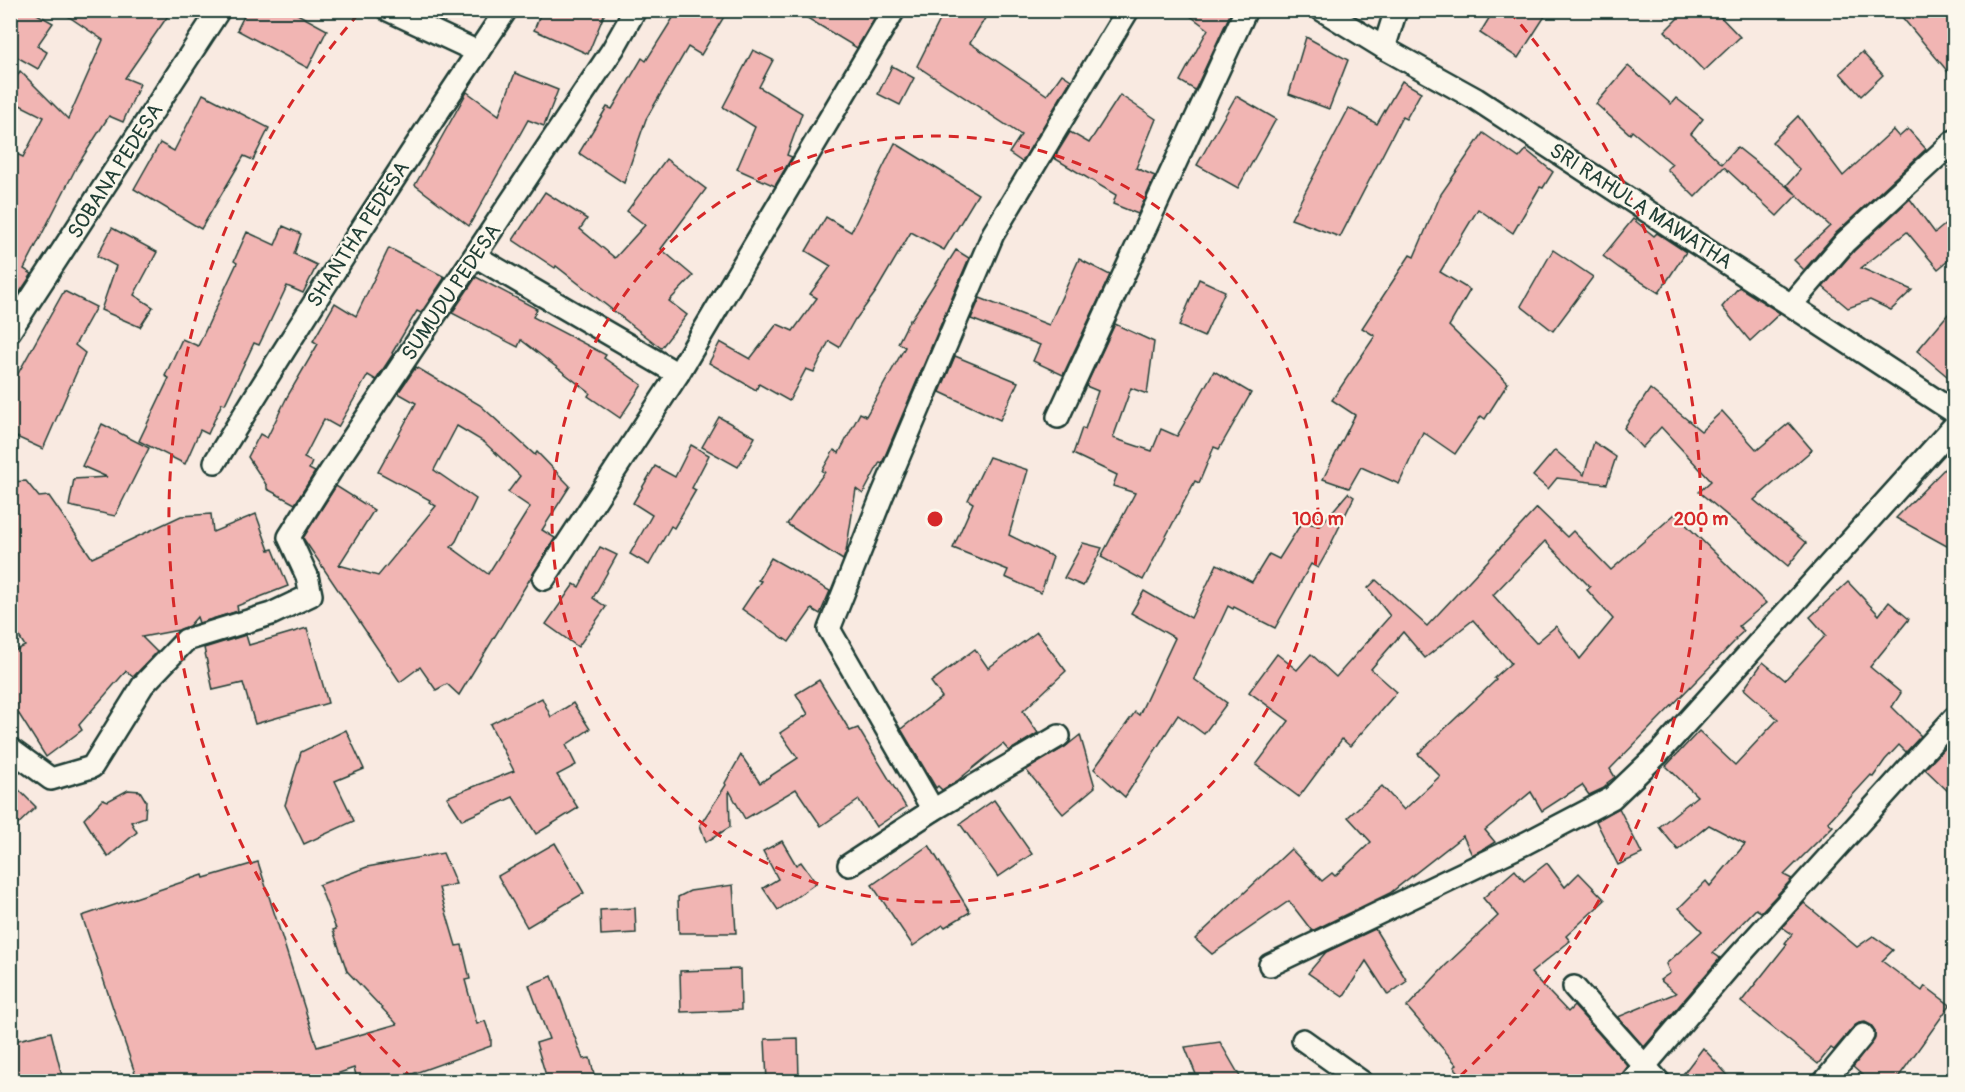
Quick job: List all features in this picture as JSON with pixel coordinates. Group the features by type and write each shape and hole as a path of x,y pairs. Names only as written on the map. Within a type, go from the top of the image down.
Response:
{"street":[{"name":"SOBANA PEDESA","path":"10,331 219,10"},
{"path":"388,10 478,52"},
{"name":"SHANTHA PEDESA","path":"215,462 290,339 506,10"},
{"name":"SUMUDU PEDESA","path":"10,750 51,779 92,767 143,685 186,640 271,614 311,596 307,576 289,537 330,472 614,48 635,10"},
{"path":"544,579 678,374 894,10"},
{"path":"933,810 829,629 882,495 993,234 1128,10"},
{"path":"1058,417 1246,10"},
{"name":"SRI RAHULA MAWATHA","path":"1322,10 1384,48 1476,99 1954,412"},
{"path":"1384,48 1396,10"},
{"path":"1792,304 1845,242 1954,141"},
{"path":"475,256 678,374"},
{"path":"1269,965 1526,843 1612,798 1659,753 1954,426"},
{"path":"1638,1074 1730,966 1954,718"},
{"path":"849,865 933,810 1059,735"},
{"path":"1574,987 1638,1074 1659,1082"},
{"path":"1824,1082 1863,1035"},
{"path":"1304,1040 1362,1082"}],"building":[{"path":"10,10 30,10 53,23 37,46 47,52 38,69 10,53"},
{"path":"59,10 172,10 125,78 140,84 123,122 109,116 77,166 24,269 32,274 10,307 10,151 23,157 44,117 10,100 10,88 20,71 68,119 103,40"},
{"path":"247,10 290,10 327,30 308,68 237,30"},
{"path":"542,10 606,10 588,54 534,30"},
{"path":"678,10 728,10 701,55 688,47 646,119 624,183 579,153 607,107 612,109 642,58 646,61"},
{"path":"794,10 879,10 857,48"},
{"path":"945,10 990,10 970,43 1047,95 1062,74 1071,80 1022,162 1009,153 1021,135 917,66"},
{"path":"1182,10 1232,10 1195,90 1180,81 1208,29"},
{"path":"1494,10 1549,10 1518,58 1480,33"},
{"path":"1686,10 1714,10 1740,37 1704,71 1665,31"},
{"path":"1896,10 1954,10 1954,79"},
{"path":"1306,37 1348,60 1329,109 1289,94"},
{"path":"753,50 773,60 759,87 802,113 787,155 792,157 775,186 737,169 755,127 723,107"},
{"path":"1862,52 1883,75 1861,96 1840,73"},
{"path":"892,66 914,78 900,105 878,94"},
{"path":"1628,66 1671,104 1676,98 1703,119 1691,134 1722,164 1737,147 1796,194 1787,185 1800,170 1772,142 1798,116 1843,176 1893,130 1899,137 1908,129 1926,149 1836,233 1804,270 1794,260 1830,226 1797,195 1777,216 1724,167 1695,197 1667,169 1672,164 1632,131 1630,134 1596,104"},
{"path":"515,73 558,90 544,126 528,120 469,226 415,185 467,92 499,115"},
{"path":"1402,81 1421,92 1406,119 1402,117 1340,237 1291,219 1349,108 1377,124"},
{"path":"203,94 269,128 253,160 244,156 201,229 134,189 160,143 174,151"},
{"path":"1120,95 1156,119 1136,168 1155,176 1138,214 1113,204 1116,195 1054,158 1070,132 1089,143"},
{"path":"1236,96 1276,119 1238,188 1197,165"},
{"path":"1483,133 1519,158 1526,150 1553,172 1543,188 1540,187 1513,233 1478,209 1440,272 1470,290 1449,326 1508,383 1485,419 1481,416 1455,454 1423,432 1399,484 1361,467 1349,488 1323,479 1355,415 1332,400 1375,336 1362,328 1410,255 1414,257 1441,194"},
{"path":"895,143 978,194 944,250 911,232 875,293 855,319 839,347 829,341 814,372 806,369 789,401 759,384 756,390 709,363 720,342 750,359 777,324 793,331 817,298 810,294 831,266 806,251 826,217 851,232"},
{"path":"666,159 706,189 661,249 693,276 669,301 687,315 661,348 556,266 555,268 513,240 545,192 587,219 580,229 615,258 645,225 627,211"},
{"path":"1910,199 1935,233 1954,217 1954,256 1938,269 1907,232 1861,268 1912,290 1891,310 1870,300 1848,308 1823,287 1854,251"},
{"path":"1633,219 1654,236 1657,233 1686,252 1659,293 1603,256"},
{"path":"283,226 301,234 294,254 317,265 303,293 287,286 259,345 254,343 208,434 200,430 185,464 139,441 169,378 165,376 182,339 198,346 237,263 234,261 247,232 275,245"},
{"path":"112,228 157,252 134,295 153,307 140,327 101,310 116,266 97,256"},
{"path":"389,248 445,277 421,313 417,311 376,380 368,375 338,427 324,419 304,458 312,462 309,469 315,472 295,504 267,489 248,457 260,434 267,438 287,397 318,344 313,341 335,303 356,316"},
{"path":"956,250 969,258 882,463 880,462 863,494 856,489 843,560 787,524 825,472 822,471 834,450 839,453 860,413 866,416 905,347 898,343 910,319"},
{"path":"1553,250 1593,277 1553,331 1521,306"},
{"path":"1079,259 1110,275 1063,375 1033,361 1040,345 971,319 980,298 1049,325"},
{"path":"476,277 537,309 533,317 606,355 604,358 642,385 620,418 588,396 590,393 521,340 518,347 452,313"},
{"path":"1199,279 1225,291 1204,337 1179,326"},
{"path":"1739,287 1780,313 1750,341 1722,307"},
{"path":"64,291 96,307 75,345 85,353 43,449 10,434 10,388"},
{"path":"1954,307 1954,382 1917,351"},
{"path":"1115,324 1154,342 1147,394 1131,388 1113,438 1152,451 1161,429 1177,436 1214,371 1251,393 1219,449 1214,447 1199,483 1195,481 1143,580 1101,557 1135,493 1113,486 1117,475 1073,454 1082,428 1085,429 1098,391 1086,386"},
{"path":"955,356 1018,382 1000,420 940,392"},
{"path":"416,367 480,405 535,455 537,452 570,486 542,530 555,538 459,695 447,684 436,690 420,667 400,682 303,538 336,486 374,510 339,565 378,576 436,506 429,502 430,500 378,472 416,403 398,393","holes":["457,426 484,442 520,476 508,492 530,507 488,574 451,547 476,499 434,470"]},
{"path":"1650,389 1701,431 1722,411 1757,450 1789,423 1812,450 1754,500 1806,543 1788,566 1699,492 1711,481 1661,427 1642,448 1624,428"},
{"path":"719,417 755,437 738,467 702,447"},
{"path":"102,424 149,448 115,516 69,506 74,479 107,477 82,466"},
{"path":"1594,442 1616,457 1607,484 1557,478 1548,489 1533,476 1555,450 1584,475"},
{"path":"691,445 709,455 692,488 696,490 674,528 671,526 649,565 630,554 652,515 633,503 655,466 675,477"},
{"path":"989,457 1028,470 1009,535 1053,557 1041,593 1005,577 1008,570 953,548 973,503 968,500"},
{"path":"1954,459 1954,550 1896,518"},
{"path":"26,481 39,497 49,496 92,558 181,516 211,514 213,532 256,514 269,550 273,549 288,586 237,606 238,611 199,623 197,617 189,626 179,630 142,637 157,652 133,677 126,671 79,725 82,730 46,757 10,700 10,653 25,646 10,622 10,482"},
{"path":"1348,493 1354,497 1327,552 1318,568 1311,564 1275,628 1228,606 1194,679 1227,703 1204,734 1178,715 1125,797 1094,769 1135,712 1139,715 1175,638 1131,613 1144,591 1191,618 1217,564 1252,582 1269,554 1279,559 1302,522 1320,526"},
{"path":"1537,508 1567,537 1573,531 1611,570 1675,514 1766,603 1739,626 1744,631 1736,640 1610,769 1615,777 1604,788 1589,795 1582,785 1542,811 1531,792 1485,830 1495,842 1472,855 1463,836 1390,893 1312,931 1289,901 1212,954 1195,939 1291,849 1322,881 1332,873 1335,876 1371,842 1348,817 1382,786 1404,810 1440,776 1418,754 1511,663 1473,620 1425,658 1403,632 1371,669 1397,692 1350,746 1342,739 1299,797 1256,765 1289,721 1249,692 1277,654 1297,670 1311,654 1336,677 1390,616 1368,588 1376,580 1427,626","holes":["1545,541 1590,587 1587,590 1613,619 1580,659 1556,626 1536,643 1493,595"]},
{"path":"1083,543 1102,548 1083,586 1064,578"},
{"path":"600,547 617,555 593,598 606,607 578,647 546,624 574,584 579,587"},
{"path":"771,558 830,591 820,614 812,609 789,642 742,609 761,581 758,580"},
{"path":"1848,582 1879,615 1889,602 1909,619 1870,667 1901,693 1892,707 1921,736 1906,752 1899,745 1873,777 1871,775 1828,822 1833,826 1784,875 1792,879 1761,912 1756,909 1713,953 1720,958 1644,1047 1618,1017 1676,993 1660,980 1670,973 1666,964 1702,931 1679,908 1706,881 1710,886 1745,844 1709,825 1678,850 1659,827 1697,796 1666,766 1699,731 1735,765 1778,719 1744,689 1763,662 1785,680 1826,635 1810,617"},
{"path":"307,628 328,703 255,724 243,683 213,690 204,648 246,635 249,645"},
{"path":"1037,632 1066,671 1023,711 1038,733 1009,751 1003,744 957,781 942,790 938,786 936,788 901,729 942,697 931,682 975,649 988,668"},
{"path":"819,680 850,731 858,728 906,807 876,827 859,800 821,826 796,789 745,819 729,790 730,827 706,842 700,825 726,785 741,755 760,783 798,758 780,733 808,714 796,694"},
{"path":"542,698 551,717 573,703 590,729 566,745 576,765 557,775 578,808 536,834 513,797 462,820 447,797 514,771 490,724"},
{"path":"346,730 364,769 335,781 354,821 304,844 285,805 301,752"},
{"path":"1080,735 1095,787 1063,814 1026,770 1065,747"},
{"path":"1954,739 1954,797 1925,769"},
{"path":"10,781 36,807 10,832"},
{"path":"128,790 140,791 146,801 145,817 131,822 137,832 108,857 84,819 103,799 108,801"},
{"path":"994,800 1032,854 998,877 960,824"},
{"path":"1619,808 1642,854 1618,865 1596,821"},
{"path":"782,841 796,865 801,862 816,883 778,910 763,888 778,879 763,851"},
{"path":"555,843 584,893 527,927 498,876"},
{"path":"929,845 970,912 945,927 943,925 913,946 872,885"},
{"path":"443,853 456,884 439,888 456,946 462,945 470,979 465,980 477,1024 485,1021 491,1038 491,1046 390,1082 358,1082 354,1068 313,1082 138,1082 82,916 203,875 204,878 258,862 317,1047 397,1024 347,971 333,930 336,929 319,885 367,867"},
{"path":"1547,863 1565,887 1579,873 1605,900 1566,936 1570,941 1531,973 1568,1012 1574,1006 1628,1066 1617,1082 1468,1082 1454,1067 1457,1065 1407,1007 1445,966 1498,916 1483,898 1515,870 1524,881"},
{"path":"733,885 736,933 679,933 678,897 690,891"},
{"path":"1804,903 1857,947 1873,936 1893,950 1882,961 1922,991 1925,986 1950,1005 1895,1082 1870,1082 1853,1067 1875,1038 1875,1031 1871,1025 1865,1022 1854,1026 1834,1050 1831,1048 1818,1064 1741,1002 1787,944 1785,943 1792,934 1782,927"},
{"path":"635,908 636,933 601,935 600,910"},
{"path":"1375,929 1407,981 1388,995 1366,961 1343,997 1308,973 1326,952"},
{"path":"740,969 741,1010 681,1012 680,971"},
{"path":"552,976 583,1059 590,1058 596,1082 548,1082 536,1043 549,1039 529,985"},
{"path":"51,1032 62,1076 41,1082 16,1082 10,1060 10,1042"},
{"path":"798,1038 799,1080 767,1081 765,1039"},
{"path":"1220,1042 1243,1082 1199,1082 1185,1047"},
{"path":"1703,1048 1734,1082 1677,1082"}]}
